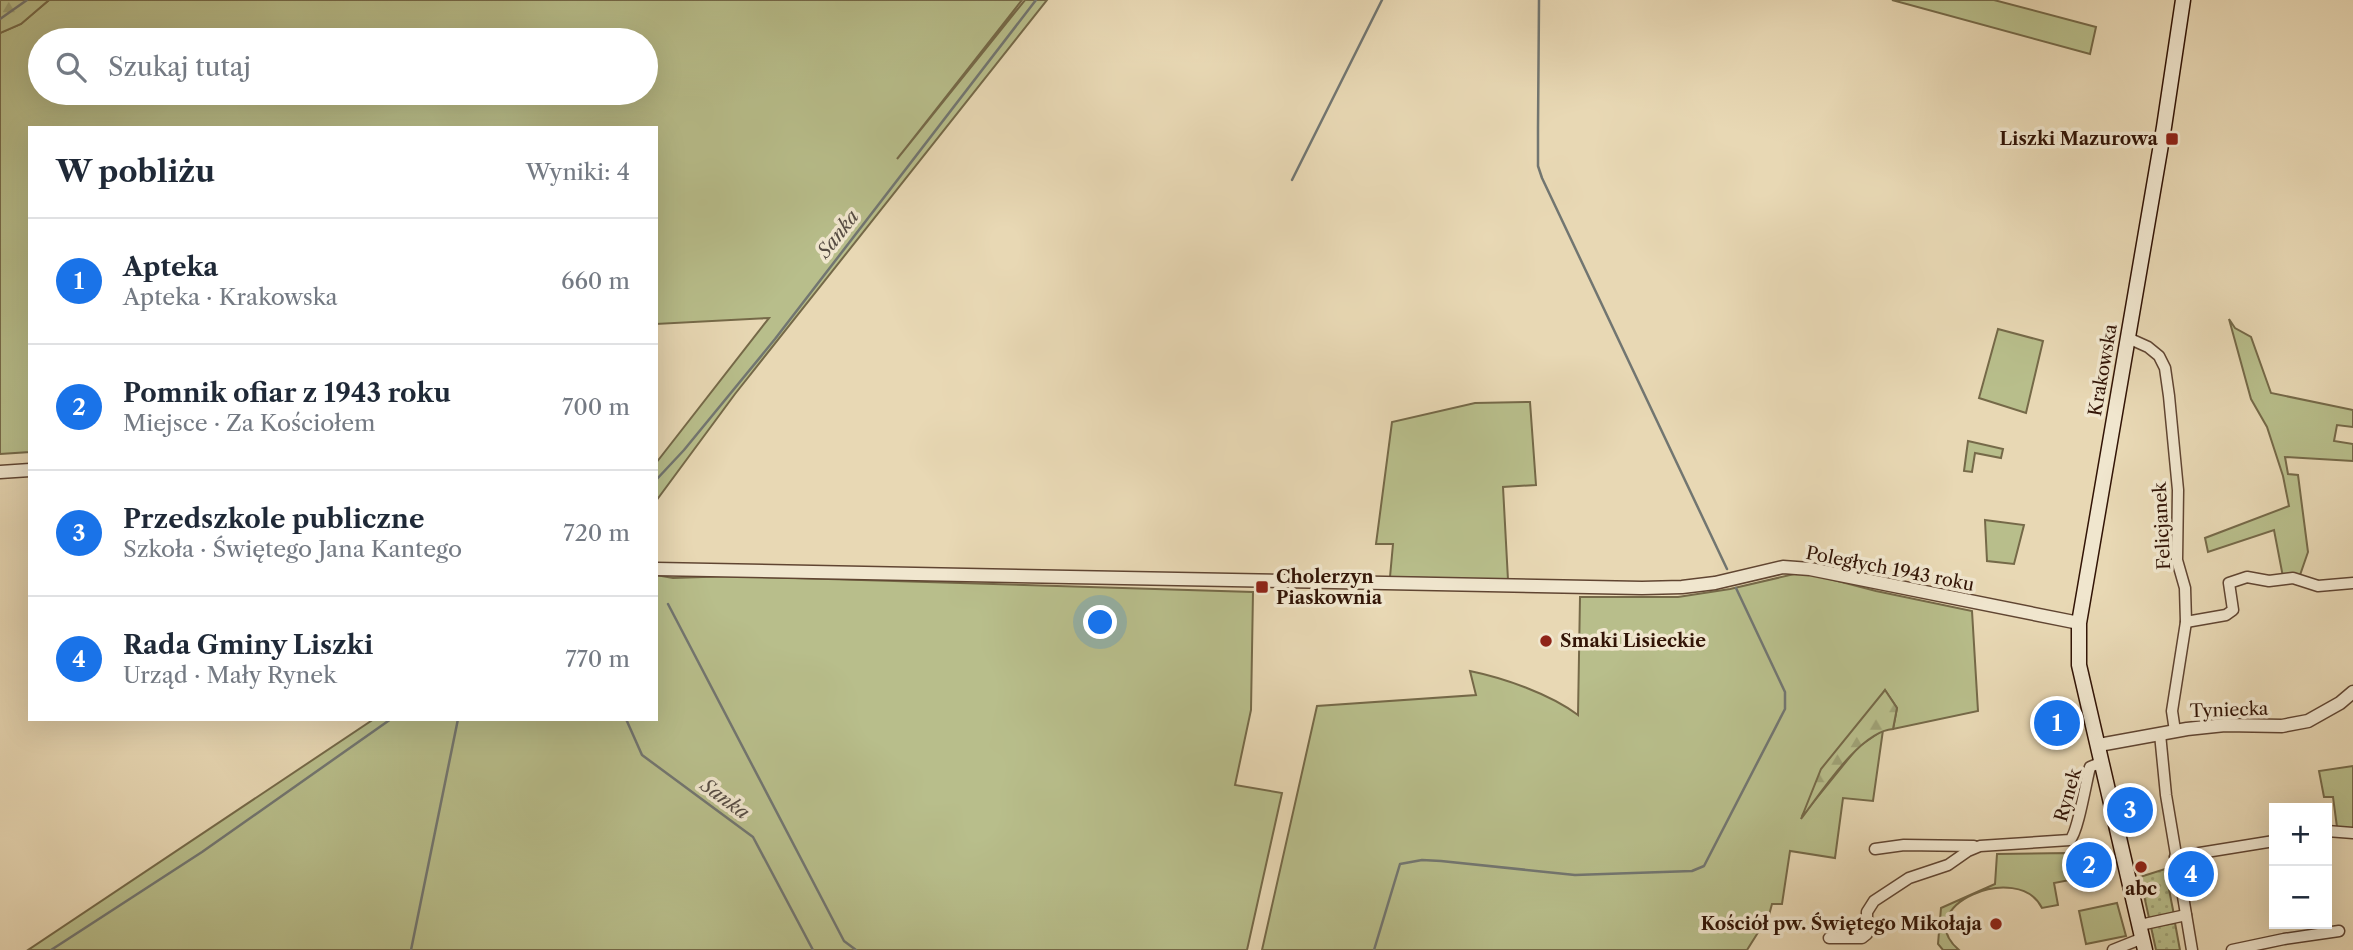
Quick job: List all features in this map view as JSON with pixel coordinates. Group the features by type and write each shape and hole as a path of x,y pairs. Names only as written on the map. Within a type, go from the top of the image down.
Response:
{"main road":[{"name":"Krakowska","path":"2143,938 2080,665 2079,623 2186,1"}],"street":[{"name":"Felicjanek","path":"2128,338 2148,346 2159,356 2165,368 2178,490 2177,560 2185,587 2186,621 2172,710 2175,731"},
{"path":"0,472 28,470"},
{"name":"Poległych 1943 roku","path":"658,569 1682,587 1715,583 1783,567 1800,568 2079,623"},
{"path":"2186,621 2226,615 2233,610 2230,583 2237,579 2247,577 2269,581 2293,578 2318,586 2353,583"},
{"name":"Tyniecka","path":"2099,745 2225,725 2282,726 2308,721 2340,703 2353,692"},
{"path":"2160,734 2175,857 2192,950"},
{"name":"Rynek","path":"1980,846 2070,840 2074,837 2078,824 2080,805 2091,767 2102,762"},
{"path":"2332,831 2353,832"},
{"path":"2175,857 2269,842"},
{"path":"1875,849 1904,845 1980,846"},
{"path":"1829,939 1862,938 1867,934 1867,912 1874,901 1909,878 1948,865 1980,846"},
{"path":"2113,950 2143,938 2186,915"},
{"path":"2232,950 2284,939 2339,932"}],"green space":[{"path":"0,0 49,0 21,24 0,33"},
{"path":"49,0 1022,0 897,159 1025,0 1047,0 735,394 658,498 658,460 769,318 658,324 658,126 28,126 28,452 0,454 0,33 21,24"},
{"path":"1892,0 1994,0 2096,27 2090,54"},
{"path":"2229,319 2235,328 2251,337 2271,393 2353,410 2353,427 2337,425 2334,441 2353,444 2353,461 2285,457 2288,474 2298,475 2308,552 2300,575 2283,577 2274,530 2208,552 2205,538 2289,506 2283,476 2267,427 2251,399"},
{"path":"1998,329 2043,341 2026,413 1979,398"},
{"path":"1530,402 1536,485 1503,487 1508,580 1390,577 1393,544 1376,544 1392,422 1475,403"},
{"path":"1968,441 2003,449 2001,458 1975,453 1972,472 1964,471"},
{"path":"1985,520 2024,525 2014,564 1987,561"},
{"path":"1803,572 1972,611 1978,711 1893,729 1897,708 1885,690 1802,816 1858,747 1883,730 1873,801 1843,798 1835,858 1790,851 1782,904 1772,904 1769,915 1747,950 1262,950 1317,706 1476,695 1470,671 1526,688 1554,700 1578,715 1580,597 1678,597 1730,589"},
{"path":"658,575 673,578 733,576 1253,592 1251,710 1235,785 1282,793 1247,950 28,950 371,721 658,721"},
{"path":"1885,690 1897,708 1893,729 1880,732 1855,752 1801,819 1821,769"},
{"path":"2353,766 2353,829 2337,827 2333,797 2324,797 2319,771"},
{"path":"2076,851 2104,851 2107,872 2076,878"},
{"path":"2068,853 2070,880 2054,883 2058,905 2042,908 2030,894 2012,888 1973,894 1957,905 1947,918 1947,934 1959,950 1943,950 1938,944 1941,908 1995,884 1997,854"},
{"path":"2165,869 2174,915 2149,918 2140,877"},
{"path":"2117,903 2126,936 2086,944 2079,911"},
{"path":"2175,923 2180,950 2156,950 2151,927"}],"waterway":[{"path":"0,19 27,0"},
{"name":"Sanka","path":"658,478 775,339 1036,0"},
{"path":"1292,180 1382,0"},
{"path":"1539,0 1538,166 1727,569"},
{"path":"1374,950 1400,864 1422,860 1441,861 1575,875 1692,871 1704,866 1785,709 1785,692 1736,588"},
{"path":"668,604 844,941 856,950"},
{"path":"51,950 202,852 388,721"},
{"path":"411,950 458,721"},
{"name":"Sanka","path":"627,721 642,755 753,837 813,950"}],"place":[{"name":"Liszki Mazurowa","path":"2172,139"},
{"name":"Cholerzyn Piaskownia","path":"1262,587"},
{"name":"Smaki Lisieckie","path":"1546,641"},
{"name":"Apteka","path":"2057,723"},
{"name":"Przedszkole publiczne","path":"2130,810"},
{"name":"Pomnik ofiar z 1943 roku","path":"2089,865"},
{"name":"abc","path":"2141,867"},
{"name":"Rada Gminy Liszki","path":"2191,874"},
{"name":"Kościół pw. Świętego Mikołaja","path":"1996,924"}]}
